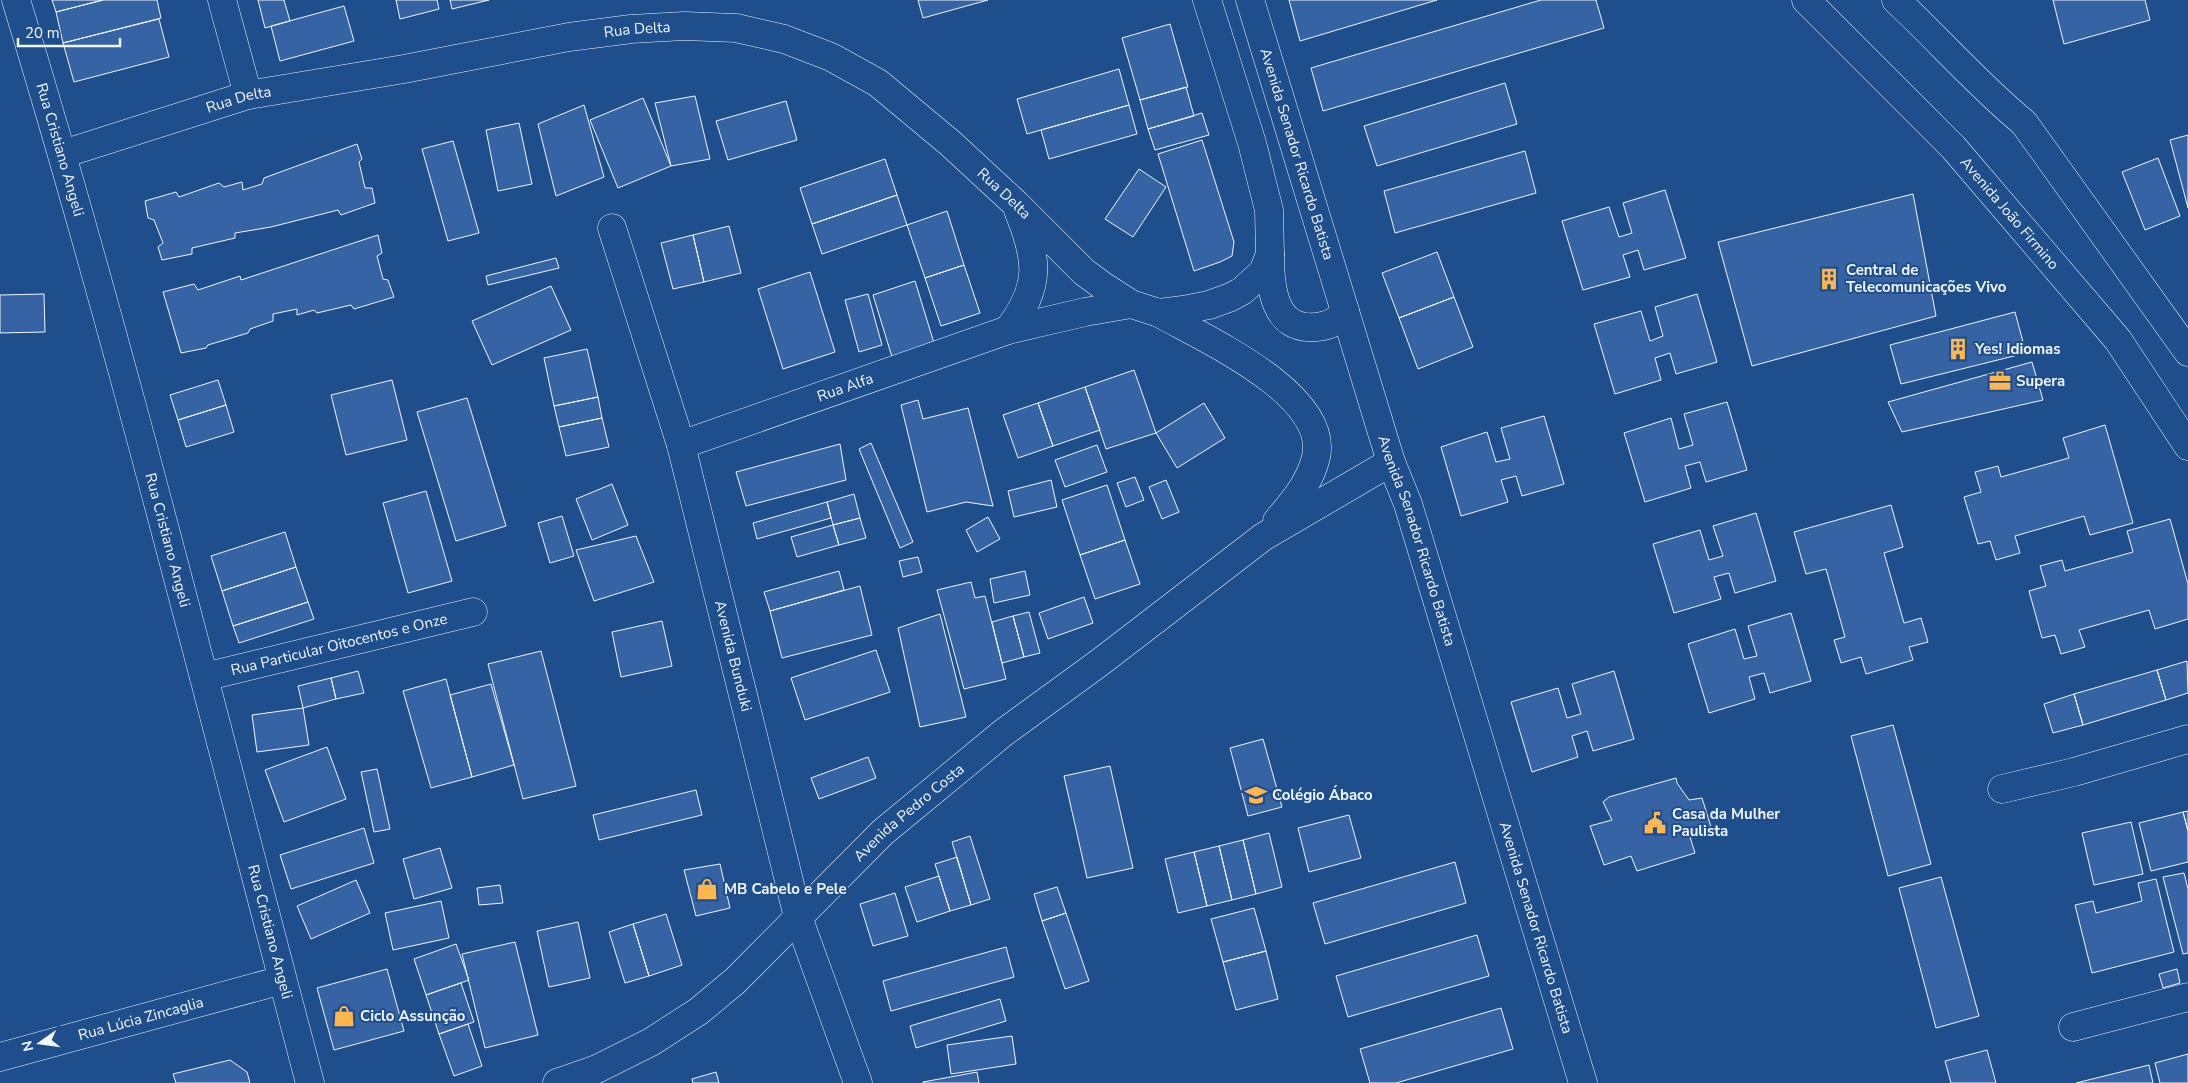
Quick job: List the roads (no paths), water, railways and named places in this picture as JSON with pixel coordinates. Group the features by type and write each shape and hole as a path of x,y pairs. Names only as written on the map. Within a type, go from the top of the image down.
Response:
{"street":[{"name":"Rua Cristiano Angeli","path":"16,0 63,154 204,677 310,1083"},
{"path":"222,0 248,95"},
{"path":"1208,0 1252,143 1269,210 1270,271 1275,300 1281,313 1290,321 1306,327 1321,326 1335,322 1346,311"},
{"name":"Avenida Senador Ricardo Batista","path":"1250,0 1391,462 1408,504 1582,1083"},
{"name":"Avenida João Firmino","path":"1806,0 1960,154 2118,340 2188,446"},
{"path":"1896,0 1998,101 2024,123 2188,352"},
{"name":"Rua Delta","path":"63,154 248,95 404,69 569,37 613,31 684,26 736,28 784,39 831,57 878,83 950,143 1016,204 1084,272 1130,304"},
{"path":"1008,330 1026,304 1032,279 1032,255 1028,234 1016,204"},
{"name":"Avenida Bunduki","path":"612,228 681,445 798,917 858,1083"},
{"path":"1159,313 1209,305 1231,297 1242,291 1262,272 1270,254"},
{"path":"1130,304 1159,313 1252,365 1293,397 1310,424 1316,441 1316,456 1308,480 1295,500 1263,537"},
{"name":"Rua Alfa","path":"681,445 1008,330 1085,312 1130,304"},
{"path":"1263,537 1391,462"},
{"name":"Avenida Pedro Costa","path":"557,1083 597,1069 651,1042 699,1011 735,981 883,832 1003,733 1099,663 1263,537"},
{"name":"Rua Particular Oitocentos e Onze","path":"204,677 473,612"},
{"path":"2002,788 2074,772 2188,739"},
{"name":"Rua Lúcia Zincaglia","path":"0,1058 282,980"},
{"path":"2073,1027 2188,997"}],"place":[{"name":"Central de Telecomunicações Vivo","path":"1829,279"},
{"name":"Yes! Idiomas","path":"1958,349"},
{"name":"Supera","path":"2000,381"},
{"name":"Colégio Ábaco","path":"1256,795"},
{"name":"Casa da Mulher Paulista","path":"1655,823"},
{"name":"MB Cabelo e Pele","path":"707,889"},
{"name":"Ciclo Assunção","path":"344,1016"}]}
